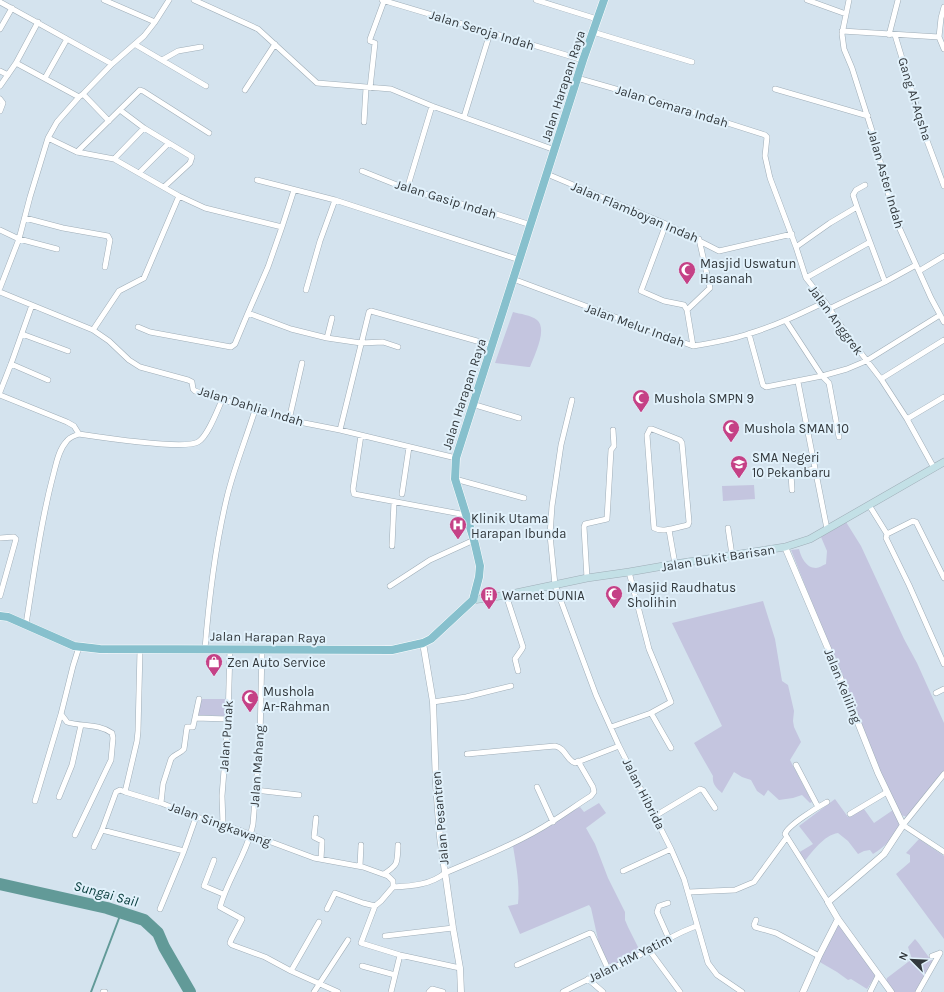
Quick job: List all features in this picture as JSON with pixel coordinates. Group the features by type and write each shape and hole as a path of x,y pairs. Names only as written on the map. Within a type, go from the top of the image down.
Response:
{"main road":[{"name":"Jalan Harapan Raya","path":"0,616 8,617 26,624 68,644 79,647 100,649 140,650 205,648 262,650 392,650 423,644 438,634 473,600 479,577 480,566 474,540 455,479 456,458 577,78 604,0"},
{"name":"Jalan Bukit Barisan","path":"473,600 506,595 587,578 785,548 808,540 944,462"}],"street":[{"path":"104,0 155,22"},
{"path":"0,288 19,239 48,138 57,122 112,64 136,45 155,22 170,0"},
{"path":"194,0 256,27 317,83 392,89 432,106 555,150"},
{"path":"364,122 375,43 370,41 370,39 383,0"},
{"name":"Jalan Seroja Indah","path":"383,0 583,60"},
{"path":"536,0 597,19"},
{"path":"807,0 846,14"},
{"path":"849,0 842,31 938,37"},
{"path":"892,35 898,0"},
{"path":"0,2 112,64"},
{"path":"944,7 938,37 944,49"},
{"path":"0,29 12,8"},
{"path":"0,86 16,64 38,22"},
{"name":"Jalan Aster Indah","path":"842,31 844,49 868,116 880,157 894,216 944,322"},
{"path":"593,32 692,62"},
{"path":"464,117 490,33"},
{"name":"Gang Al-Aqsha","path":"892,35 926,138 944,186"},
{"path":"45,78 67,39"},
{"path":"246,90 275,44"},
{"path":"136,45 206,86"},
{"path":"162,60 178,51 201,47"},
{"path":"16,64 81,95 109,121"},
{"path":"0,71 8,75"},
{"name":"Jalan Cemara Indah","path":"577,78 668,104 766,135"},
{"path":"775,89 868,116"},
{"path":"77,152 141,90 209,133"},
{"path":"0,99 3,103 0,111"},
{"path":"408,189 432,106"},
{"path":"120,110 144,128 190,156 192,159 190,163 164,187"},
{"path":"114,159 144,128"},
{"name":"Jalan Anggrek","path":"766,135 768,140 765,160 770,178 792,234 806,278 825,302 866,361 881,379 907,419 934,468"},
{"path":"48,138 77,152 114,159 179,196 214,210 282,227"},
{"path":"139,173 168,144"},
{"name":"Jalan Gasip Indah","path":"362,171 408,189 531,225"},
{"name":"Jalan Flamboyan Indah","path":"547,174 666,224 717,250 792,234"},
{"path":"257,180 335,200 520,260"},
{"path":"864,186 856,190 853,195 885,282"},
{"path":"138,327 150,332 231,347 235,344 268,267 294,190"},
{"path":"93,330 119,291 144,278 179,196"},
{"path":"306,290 320,241 335,200"},
{"path":"796,247 830,223 857,207"},
{"path":"25,218 63,228 108,236 110,240 105,267"},
{"path":"666,224 641,291 664,301 684,305 687,310 693,346"},
{"path":"0,230 19,239 57,249"},
{"path":"687,310 710,288 699,240"},
{"path":"806,278 870,242"},
{"path":"919,271 944,256"},
{"path":"829,308 885,282 916,265"},
{"name":"Jalan Melur Indah","path":"513,280 693,346 725,341 749,334 786,321 825,302"},
{"name":"Jalan Dahlia Indah","path":"0,292 93,330 109,341 134,364 188,380 192,382 193,389 195,391 289,420 340,430 456,458"},
{"path":"0,392 32,304"},
{"path":"340,430 368,314 371,311 492,345"},
{"path":"248,313 291,329 327,338 361,343 383,342 398,347"},
{"path":"749,334 763,386 766,388 798,382 847,369 866,361 940,315"},
{"path":"327,338 332,318"},
{"path":"786,321 822,376 829,383 839,437"},
{"path":"22,334 68,351"},
{"path":"881,379 944,340"},
{"path":"289,420 302,363"},
{"path":"11,364 48,380"},
{"path":"798,382 827,529"},
{"path":"0,395 67,422 74,426 79,434"},
{"path":"907,419 944,397"},
{"path":"26,624 40,534 56,465 65,442 69,438 79,434 152,443 186,445 197,443 205,435 222,400"},
{"name":"Jalan Hibrida","path":"572,400 561,445 552,506 550,535 554,585 596,695 619,746 656,816 671,849 688,892 708,963 717,975 742,992"},
{"path":"472,404 519,418"},
{"path":"205,648 208,610 216,552 227,498 255,410"},
{"path":"652,429 680,440 682,443 689,523 688,525 669,530 658,530 654,528 647,435 652,429"},
{"path":"587,578 584,527 585,524 607,519 610,450 614,446 613,430"},
{"path":"361,435 353,492 354,494 466,515"},
{"path":"402,494 409,447"},
{"path":"792,490 791,474 814,469"},
{"path":"455,479 524,498"},
{"path":"392,546 394,502"},
{"path":"869,505 888,534 886,538 909,585 944,664"},
{"path":"888,534 913,521 917,523 944,578"},
{"path":"728,528 732,555"},
{"path":"669,530 674,564"},
{"path":"0,538 14,537 16,539 0,596"},
{"path":"390,586 430,560 474,540"},
{"name":"Jalan Keliling","path":"785,548 887,792 903,824 944,852"},
{"path":"611,727 651,713 671,702 649,649 629,572"},
{"path":"506,595 523,647 515,659 518,671"},
{"name":"Jalan Pesantren","path":"423,644 433,702 436,784 440,837 460,968 461,992"},
{"path":"35,801 79,647"},
{"name":"Jalan Punak","path":"223,824 222,796 228,719 230,649"},
{"path":"94,847 116,792 120,790 124,792 137,740 140,650"},
{"name":"Jalan Mahang","path":"223,894 243,855 251,834 255,812 255,790 260,738 262,650"},
{"path":"433,702 466,697 511,686"},
{"path":"936,693 944,689"},
{"path":"161,802 163,784 170,759 172,756 182,752 184,749 187,727 194,727 198,699"},
{"path":"651,713 671,748"},
{"path":"61,714 66,722 102,728 112,733 113,738 111,760 75,835"},
{"path":"195,718 228,719"},
{"path":"60,797 72,766 81,725"},
{"path":"467,754 556,746 562,748 572,762 575,763 619,746"},
{"path":"460,968 400,955 361,943 375,906 393,887 413,886 438,879 445,873 510,844 553,822 591,796 594,792 594,787 578,761"},
{"path":"796,765 818,807"},
{"path":"828,902 884,854 903,824 941,782 944,774"},
{"path":"537,787 553,822"},
{"path":"656,816 700,789 703,790 715,808"},
{"path":"255,790 298,795"},
{"name":"Jalan Singkawang","path":"124,792 161,802 196,817 223,824 321,860 360,866 384,874"},
{"path":"850,814 887,792"},
{"path":"827,802 787,829 785,834 838,919 891,992"},
{"path":"160,909 184,851 196,817"},
{"path":"316,818 314,837 322,841 321,860"},
{"path":"102,830 184,851"},
{"path":"688,892 735,890 754,882 787,837"},
{"path":"360,866 361,845"},
{"path":"393,887 391,878 384,874 395,866 397,862 398,845"},
{"path":"623,871 671,849"},
{"path":"214,860 204,886 223,894 220,907 242,919 230,943 265,957 291,971 338,992"},
{"path":"327,909 334,894 336,893 375,906"},
{"path":"668,903 659,906 657,912 669,939"},
{"path":"803,992 838,919"},
{"path":"756,920 754,925 755,927 776,933 819,956"},
{"path":"291,971 319,922"},
{"name":"Jalan HM Yatim","path":"563,992 572,990 588,979 609,971 682,931 697,926"},
{"path":"385,936 453,928"},
{"path":"517,965 590,933 592,934 609,971"},
{"path":"314,992 348,940"},
{"path":"649,950 680,992"},
{"path":"918,992 940,953 932,956"},
{"path":"391,992 400,955"},
{"path":"362,966 395,975"},
{"path":"870,992 878,976"},
{"path":"588,979 603,992"},
{"path":"429,992 432,989 444,992"}],"shaded area":[{"path":"513,312 532,317 540,324 541,336 530,367 495,363"},
{"path":"754,485 755,499 723,501 722,486"},
{"path":"846,522 861,546 944,723 944,771 907,817 901,815 877,767 791,550 799,549 804,562 812,568 817,568 826,564 827,551 821,537"},
{"path":"763,601 775,639 782,681 788,685 794,711 794,727 801,742 790,760 812,802 810,803 802,795 779,800 768,790 764,796 757,791 751,780 734,772 722,793 715,786 713,776 694,743 722,726 672,623"},
{"path":"199,699 227,699 226,716 198,715"},
{"path":"835,799 848,817 864,809 874,823 893,810 902,824 889,841 873,854 870,850 858,854 848,841 838,833 833,834 823,840 804,862 798,853 813,844 799,826"},
{"path":"599,803 606,813 586,828 595,844 608,878 625,912 625,920 641,953 610,969 599,944 589,905 520,934 508,906 518,904 518,882 513,846 580,807 584,812"},
{"path":"919,839 944,856 944,939 896,874 910,862 910,855 906,853"},
{"path":"837,925 876,975 867,989 851,979 848,980 818,961"},
{"path":"915,939 933,963 916,992 893,992 886,982 887,978 912,959 908,947"}],"waterway":[{"name":"Sungai Sail","path":"0,884 107,908 144,920 158,933 164,947 190,992"},
{"path":"91,992 121,913"}],"place":[{"name":"Masjid Uswatun Hasanah","path":"687,285"},
{"name":"Mushola SMPN 9","path":"641,413"},
{"name":"Mushola SMAN 10","path":"731,443"},
{"name":"SMA Negeri 10 Pekanbaru","path":"739,479"},
{"name":"Klinik Utama Harapan Ibunda","path":"458,540"},
{"name":"Masjid Raudhatus Sholihin","path":"614,609"},
{"name":"Warnet DUNIA","path":"489,610"},
{"name":"Zen Auto Service","path":"214,677"},
{"name":"Mushola Ar-Rahman","path":"250,713"}]}
